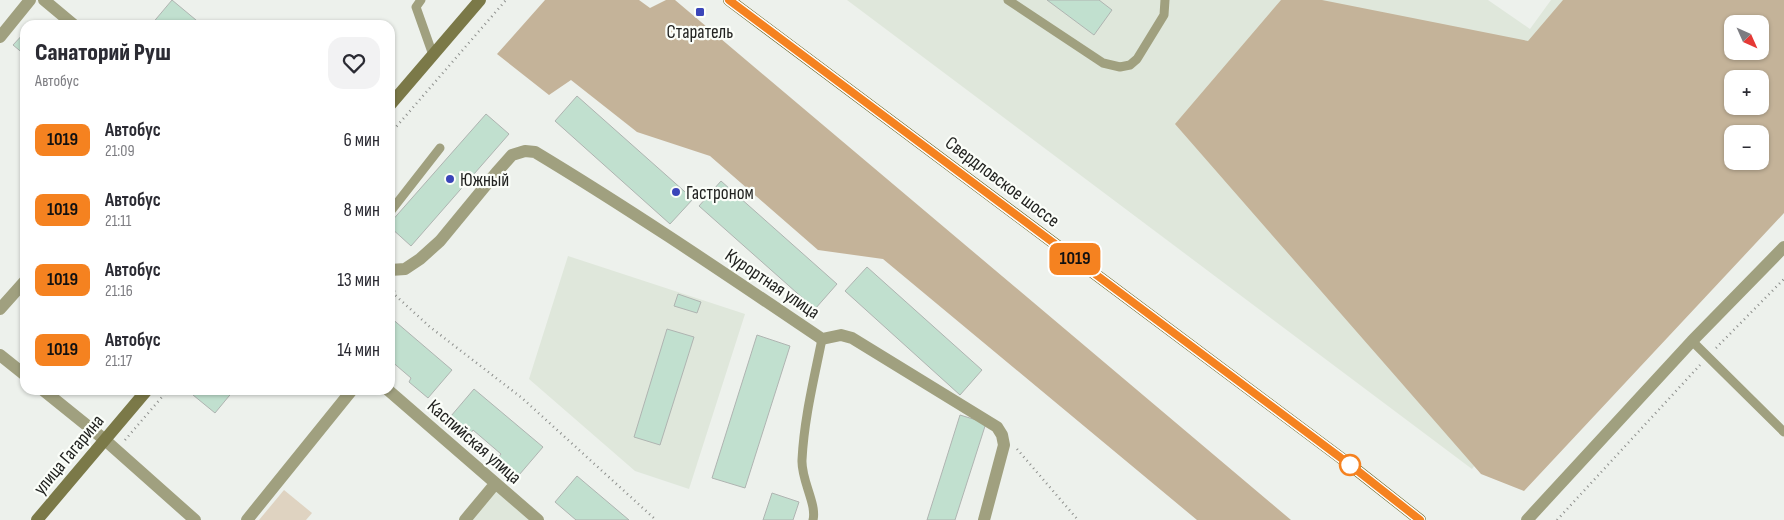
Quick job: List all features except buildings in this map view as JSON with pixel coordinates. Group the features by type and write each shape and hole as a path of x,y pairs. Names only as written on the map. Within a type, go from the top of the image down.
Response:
{"main road":[{"name":"Свердловское шоссе","path":"729,0 1349,464 1420,520"}],"street":[{"path":"0,37 30,0"},
{"path":"44,0 68,20"},
{"path":"395,99 480,0"},
{"name":"Курортная улица","path":"395,271 405,270 440,241 512,156 525,151 534,152 590,186 822,339 841,335 852,338 997,427 1002,435 1004,445 984,520"},
{"path":"1535,517 1692,341 1784,247"},
{"path":"0,310 20,287"},
{"path":"0,355 20,371"},
{"path":"49,395 105,440 195,520"},
{"name":"улица Гагарина","path":"37,520 143,395"},
{"path":"247,520 348,395"},
{"name":"Каспийская улица","path":"394,395 538,520"},
{"path":"465,520 495,484"}],"lane":[{"path":"421,0 416,7 433,55"},
{"path":"1008,0 1103,63 1120,67 1130,65 1137,59 1164,14 1164,0"},
{"path":"395,206 440,148"},
{"path":"813,520 814,508 805,483 802,462 807,415 822,339"},
{"path":"1692,341 1784,432"}],"path":[{"path":"395,128 506,0"},
{"path":"1557,520 1708,356 1784,279"},
{"path":"395,292 430,327 522,398 656,520"},
{"path":"1016,448 1078,520"}],"shaded area":[{"path":"545,0 639,0 650,8 666,0 675,0 1291,520 1197,520 883,259 818,250 710,156 637,132 571,80 549,95 497,54"},
{"path":"847,0 1488,0 1530,29 1551,0 1735,0 1753,15 1724,15 1724,60 1769,60 1769,28 1784,40 1766,70 1724,70 1724,115 1735,115 1728,125 1724,125 1724,130 1472,469"},
{"path":"1281,0 1322,0 1528,41 1563,0 1784,0 1784,213 1524,491 1481,474 1175,124"},
{"path":"568,256 745,314 689,489 635,471 529,379"},
{"path":"284,490 312,513 306,520 259,520"},
{"path":"496,491 529,520 472,520"}],"bus line":[{"name":"1019","path":"729,0 1349,464 1420,520"}],"place":[{"name":"Старатель","path":"700,12"},
{"name":"Южный","path":"450,179"},
{"name":"Гастроном","path":"676,192"}]}
